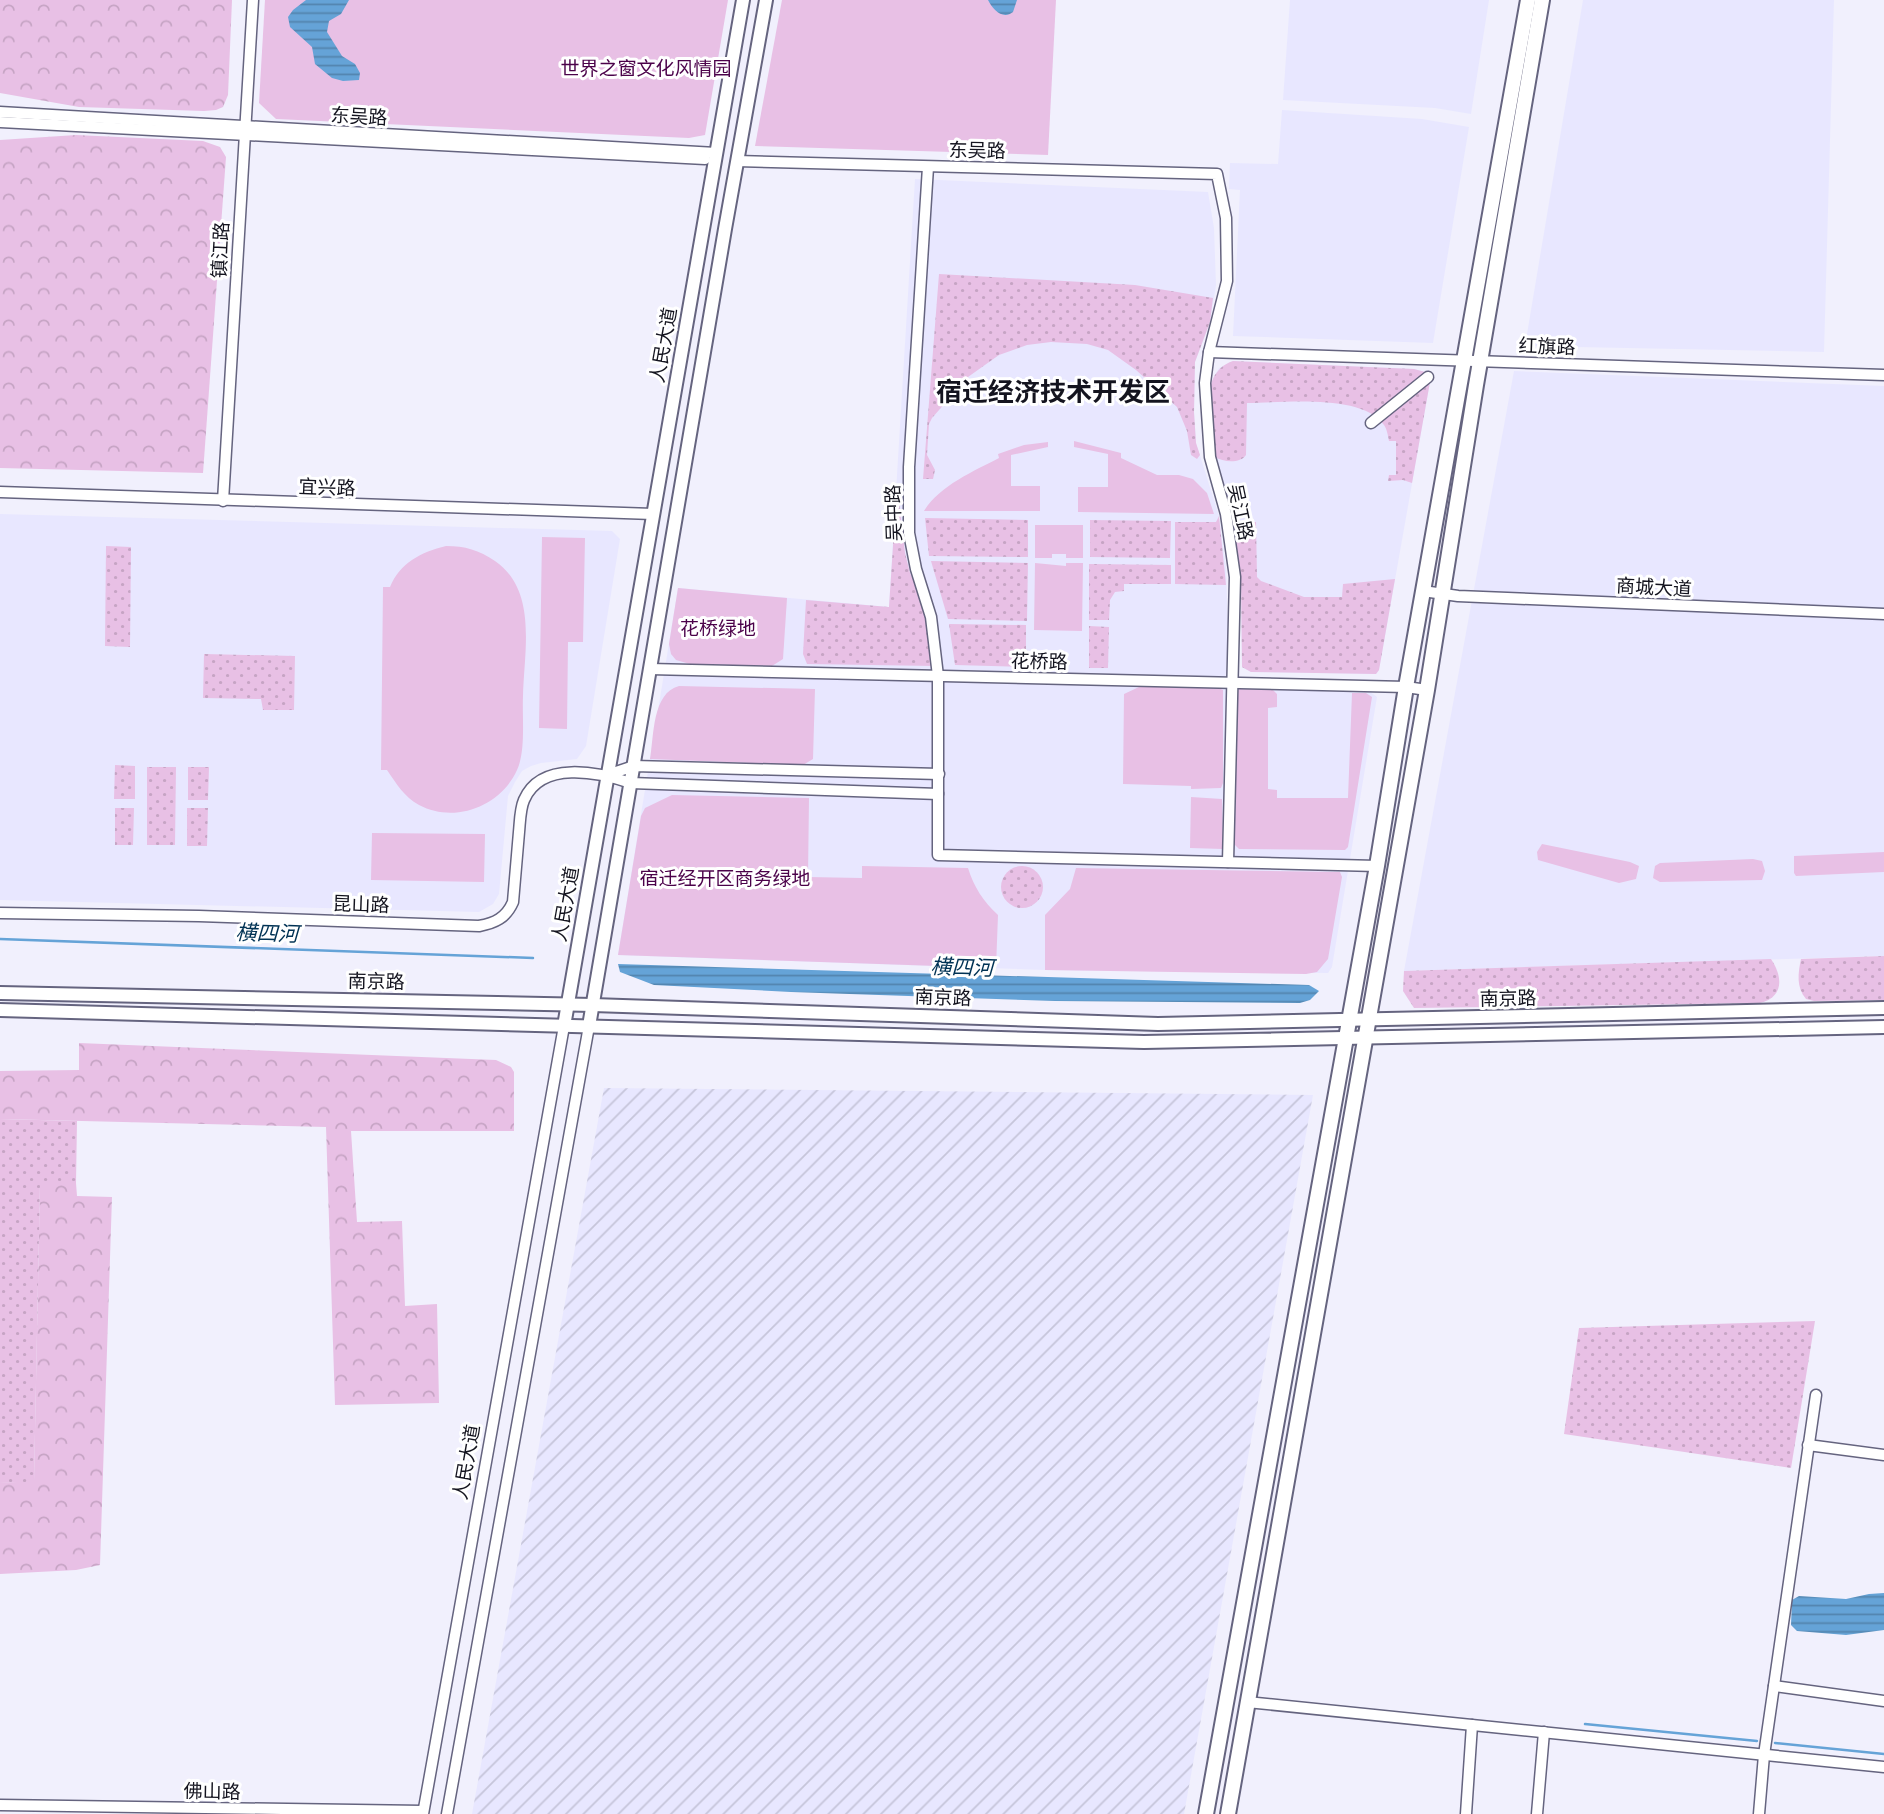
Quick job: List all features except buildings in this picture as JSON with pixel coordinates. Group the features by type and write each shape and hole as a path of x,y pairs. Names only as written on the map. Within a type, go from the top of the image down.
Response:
{"highway":[{"path":"1206,1814 1377,866 1463,360 1528,0"},
{"path":"1228,1814 1427,690 1542,0"}],"main road":[{"name":"人民大道","path":"564,1026 743,0"},
{"path":"589,1026 766,0"},
{"name":"南京路","path":"0,993 568,1004 1158,1024 1884,1008"},
{"name":"南京路","path":"0,1010 1144,1042 1884,1027"}],"street":[{"name":"镇江路","path":"223,501 253,0"},
{"name":"东吴路","path":"0,112 245,132"},
{"name":"东吴路","path":"0,122 715,157"},
{"name":"东吴路","path":"737,161 1217,174"},
{"name":"吴中路","path":"928,167 909,467 909,533 916,569 931,617 939,676 938,855 1228,862"},
{"name":"吴江路","path":"1217,174 1226,218 1227,281 1209,352 1205,383 1210,457 1226,514 1235,577 1228,862"},
{"name":"红旗路","path":"1209,352 1884,375"},
{"path":"1371,423 1428,377"},
{"name":"宜兴路","path":"0,492 653,514"},
{"name":"商城大道","path":"1423,591 1884,614"},
{"name":"花桥路","path":"650,669 1406,687 1427,690"},
{"path":"607,775 634,766 939,774"},
{"name":"昆山路","path":"0,913 213,916 479,926 490,924 501,919 513,902 523,802 529,791 536,783 549,776 563,773 607,775"},
{"path":"607,775 631,783 939,794"},
{"path":"1228,862 1377,866"},
{"name":"人民大道","path":"423,1813 564,1026"},
{"path":"447,1814 589,1026"},
{"path":"1759,1814 1815,1395"},
{"path":"1808,1445 1884,1455"},
{"path":"1774,1686 1884,1701"},
{"path":"1247,1702 1884,1767"},
{"path":"1466,1814 1472,1725"},
{"path":"1537,1814 1544,1732"},
{"name":"佛山路","path":"0,1805 423,1813"}],"shaded area":[{"path":"1290,0 1489,0 1471,114 1435,108 1283,100"},
{"path":"1583,0 1834,0 1824,352 1525,346"},
{"path":"1282,110 1422,119 1469,127 1433,343 1233,336 1240,190 1229,189 1230,163 1278,164"},
{"path":"915,179 1208,192 1214,228 1216,285 1210,322 1195,362 1194,412 1196,443 1219,516 1226,567 1228,636 1225,686 1369,691 1377,697 1332,967 1328,973 1045,970 618,955 678,588 889,607"},
{"path":"1233,361 1414,369 1425,372 1430,382 1379,670 1376,674 1251,672 1242,667 1241,580 1234,532 1212,438 1210,384 1219,368"},
{"path":"1514,371 1884,386 1884,956 1404,971"},
{"path":"0,514 612,531 620,539 586,746 577,759 541,763 522,771 508,796 499,894 493,904 479,912 0,900"},
{"path":"604,1088 1313,1095 1184,1814 472,1814"}],"green space":[{"path":"0,0 232,0 228,95 223,107 204,111 79,107 0,93"},
{"name":"世界之窗文化风情园","path":"265,0 728,0 705,135 689,138 276,119 259,103"},
{"path":"782,0 1056,0 1048,155 755,146"},
{"path":"76,135 203,141 220,147 226,157 203,473 0,468 0,140"},
{"path":"939,274 1135,285 1213,298 1210,322 1195,362 1194,412 1196,443 1200,455 1197,459 1191,455 1187,431 1177,407 1136,370 1108,350 1087,344 1051,342 1027,345 999,355 968,377 929,424 927,455 935,470 933,479 923,479"},
{"path":"1233,361 1414,369 1425,372 1430,382 1412,483 1403,480 1388,481 1389,475 1396,475 1396,441 1389,441 1384,425 1373,415 1340,404 1247,403 1246,455 1240,460 1231,461 1215,457 1209,417 1210,389 1221,367"},
{"path":"1074,441 1121,453 1121,458 1157,475 1179,475 1193,479 1207,493 1214,514 1078,512 1078,487 1108,487 1108,454 1074,447"},
{"path":"1048,442 1048,447 1011,455 1011,486 1040,486 1040,511 924,511 948,487 999,458 998,454 1024,445"},
{"path":"897,485 905,553 910,573 926,609 934,666 807,664 803,654 806,600 889,607"},
{"path":"1219,516 1226,585 1175,584 1175,522 1216,522"},
{"path":"925,518 1028,520 1028,557 929,556"},
{"path":"1090,520 1171,521 1170,558 1090,557"},
{"path":"1256,522 1257,577 1261,581 1304,597 1342,597 1343,584 1395,579 1379,670 1376,674 1251,672 1242,667 1241,581 1234,532 1238,524"},
{"path":"1035,525 1083,525 1083,558 1066,558 1066,554 1052,554 1052,558 1035,558"},
{"path":"542,537 585,538 583,642 568,642 567,729 539,728"},
{"path":"106,546 131,547 130,647 105,646"},
{"path":"446,546 477,551 495,561 509,574 518,588 526,623 523,744 517,770 510,783 488,802 462,812 447,813 414,802 387,770 381,770 383,587 390,587 399,571 412,560"},
{"path":"931,561 1028,563 1027,621 948,619"},
{"path":"1035,563 1066,566 1066,563 1083,563 1082,631 1034,630"},
{"path":"1089,564 1171,565 1171,584 1124,584 1124,591 1115,592 1110,600 1109,620 1089,620"},
{"name":"花桥绿地","path":"678,588 787,598 783,659 772,666 690,664 676,660 671,654 669,644"},
{"path":"949,624 1026,625 1026,667 955,665"},
{"path":"1089,626 1109,627 1108,668 1089,668"},
{"path":"204,654 295,656 294,710 263,710 261,699 203,698"},
{"path":"679,686 815,689 813,759 803,765 650,759 659,706 670,690"},
{"path":"1139,687 1216,687 1223,690 1221,788 1191,789 1191,786 1123,784 1124,694"},
{"path":"1241,687 1270,687 1277,694 1277,707 1268,708 1268,789 1277,790 1277,798 1348,798 1352,693 1366,693 1372,697 1348,847 1345,850 1239,849 1235,845 1236,693"},
{"path":"115,765 135,766 135,799 114,799"},
{"path":"147,767 176,767 175,845 147,845"},
{"path":"188,767 209,767 208,800 188,800"},
{"name":"宿迁经开区商务绿地","path":"672,795 809,798 808,877 862,878 862,866 968,868 980,893 998,915 996,968 618,955 641,816 645,808"},
{"path":"1191,797 1222,799 1223,849 1190,848"},
{"path":"115,808 134,808 133,845 115,845"},
{"path":"187,808 208,808 207,846 187,846"},
{"path":"372,833 485,834 484,882 371,880"},
{"path":"1542,844 1630,862 1639,866 1636,879 1619,883 1538,860 1537,852"},
{"path":"1884,852 1884,872 1796,876 1794,873 1794,856"},
{"path":"1753,859 1762,861 1765,871 1762,880 1660,882 1653,878 1655,866 1660,863"},
{"path":"1022,866 1037,872 1043,887 1037,902 1022,908 1007,902 1001,887 1007,872"},
{"path":"1076,868 1340,872 1342,877 1328,959 1317,972 1306,974 1045,970 1045,915 1070,889"},
{"path":"1884,956 1884,1000 1814,1001 1806,999 1799,985 1801,959"},
{"path":"1771,959 1778,973 1779,986 1774,996 1760,1003 1414,1008 1403,991 1404,971"},
{"path":"79,1043 496,1060 511,1067 514,1072 514,1131 351,1131 357,1222 402,1221 405,1306 437,1304 439,1403 335,1405 326,1127 0,1119 0,1071 79,1070"},
{"path":"0,1119 77,1121 76,1183 40,1184 34,1482 0,1483"},
{"path":"40,1183 76,1183 77,1196 112,1197 100,1565 76,1570 0,1574 0,1483 34,1481"},
{"path":"1815,1321 1791,1468 1564,1434 1579,1328"}],"water":[{"path":"306,0 349,0 341,14 329,21 327,32 342,56 355,64 360,73 359,80 343,81 332,78 315,64 312,47 290,27 288,17"},
{"path":"988,0 1017,0 1013,12 1006,15 995,10"},
{"path":"618,964 1309,985 1319,991 1310,1000 1300,1003 1055,1001 791,992 654,985 620,972"},
{"path":"1884,1593 1884,1630 1846,1635 1797,1631 1791,1625 1792,1600 1799,1596 1846,1599"}],"waterway":[{"name":"横四河","path":"0,939 533,958"},
{"path":"1585,1724 1757,1741"},
{"path":"1775,1743 1884,1754"}],"district":[{"name":"宿迁经济技术开发区","path":"1053,391"}]}
